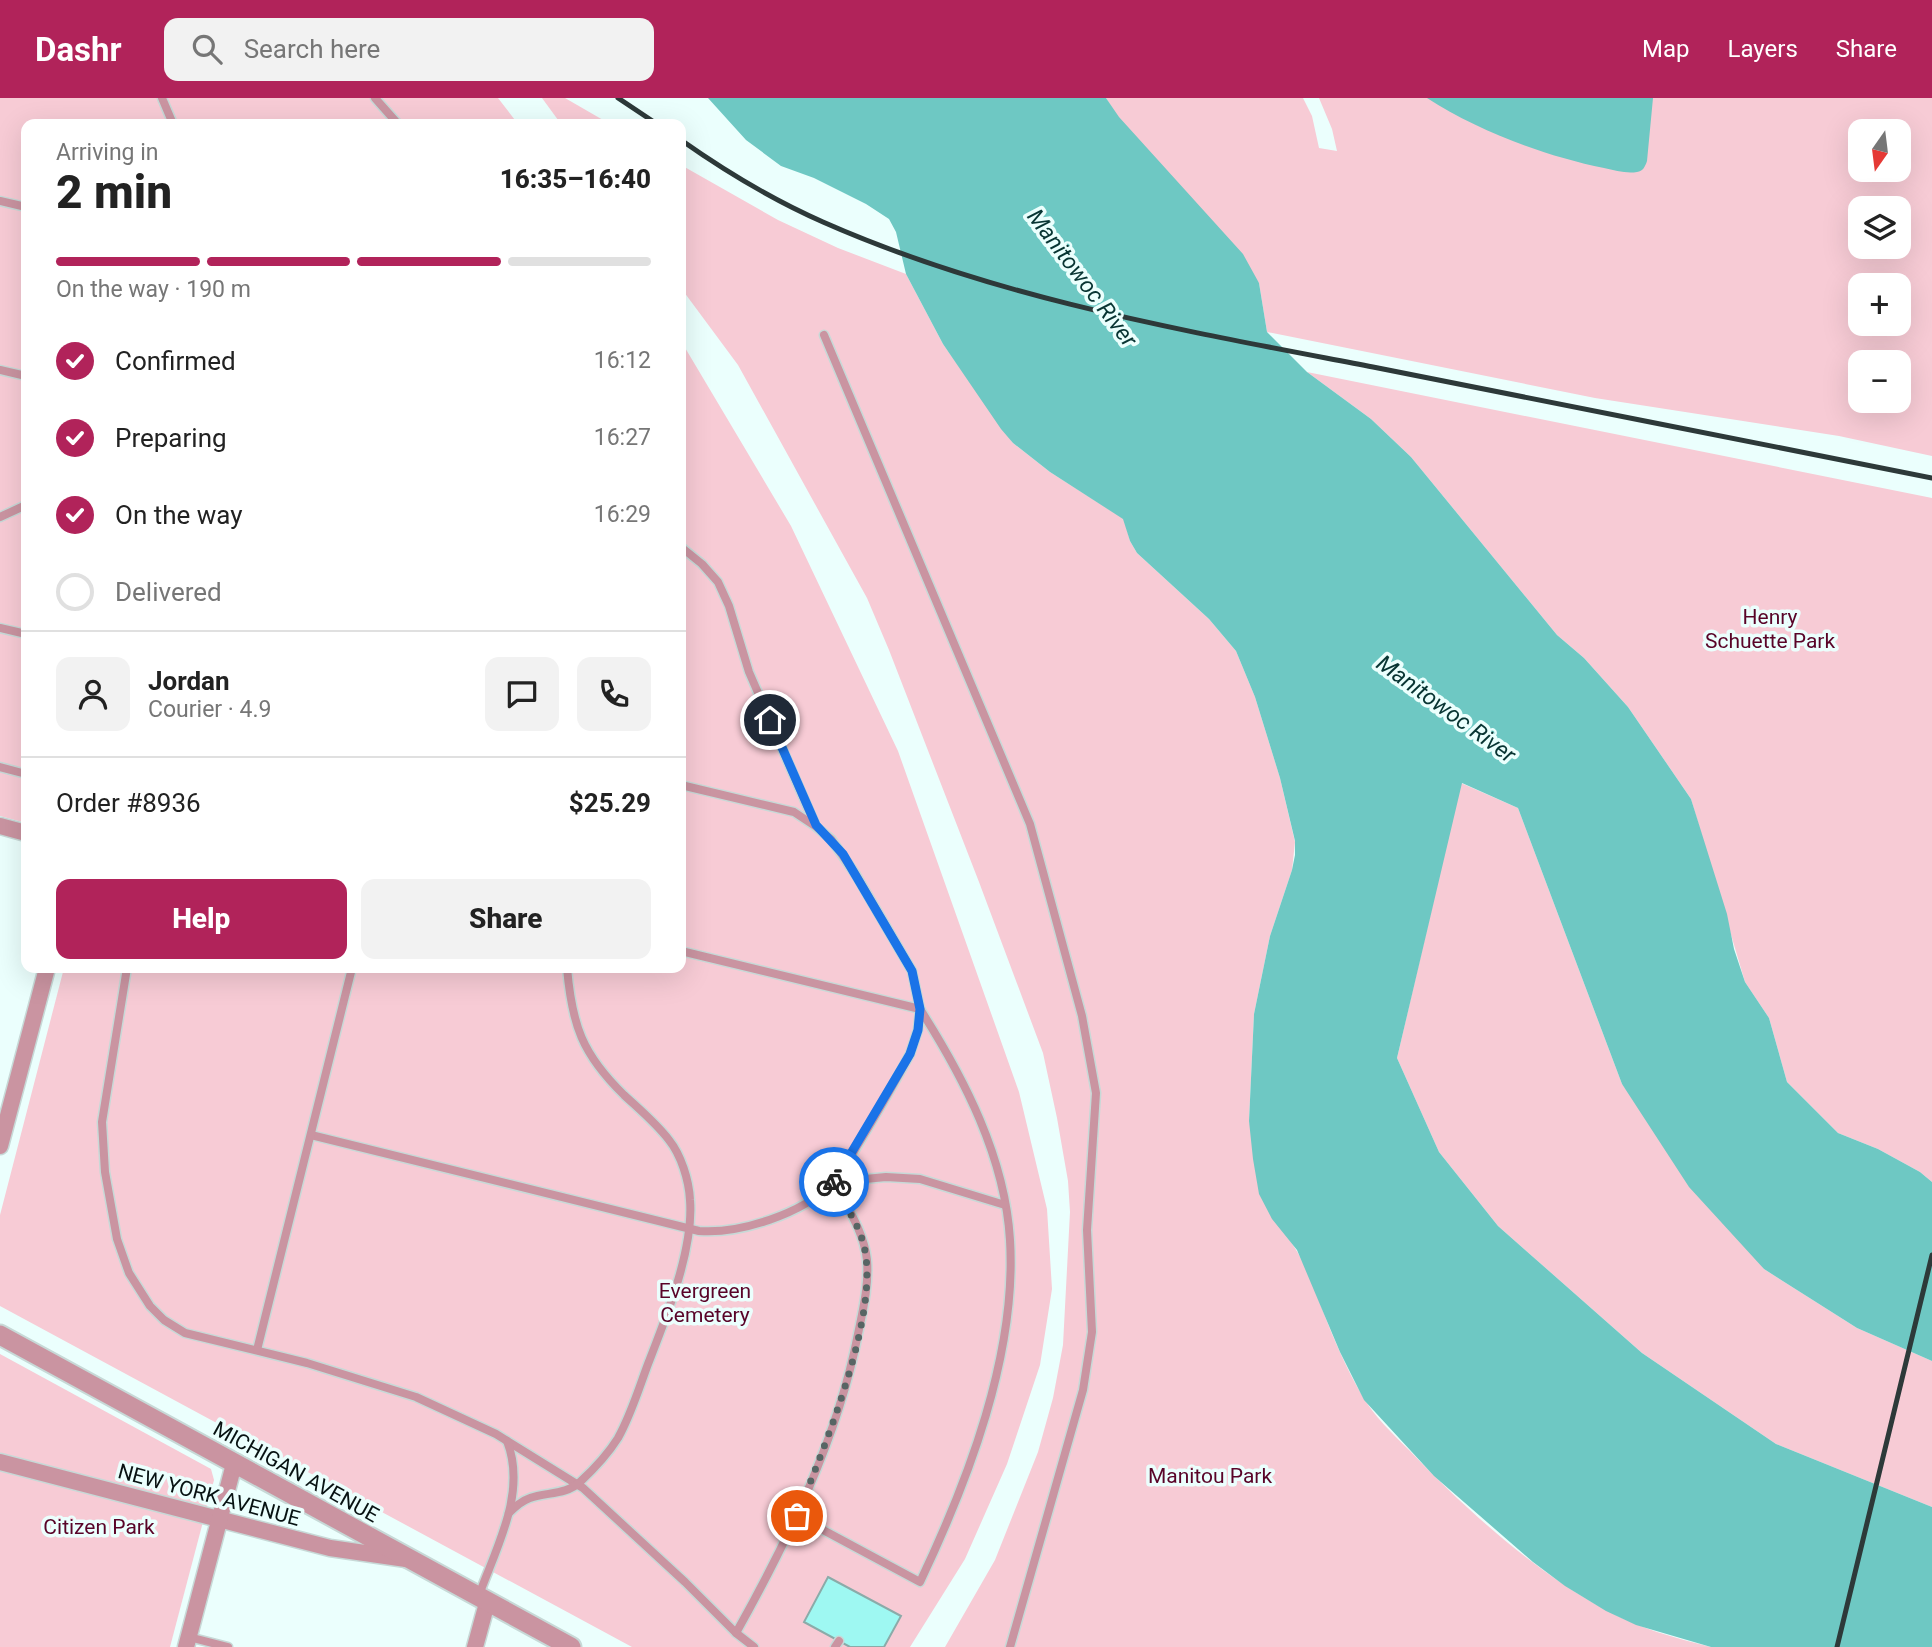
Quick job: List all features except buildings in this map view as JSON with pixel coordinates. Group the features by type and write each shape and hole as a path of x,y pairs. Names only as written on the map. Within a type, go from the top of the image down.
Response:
{"street":[{"path":"0,826 21,832"},
{"path":"0,1146 46,973"},
{"name":"MICHIGAN AVENUE","path":"0,1335 570,1647"},
{"name":"NEW YORK AVENUE","path":"0,1462 330,1548 410,1560"},
{"path":"187,1642 234,1464"},
{"path":"475,1647 483,1600"}],"lane":[{"path":"162,98 171,119"},
{"path":"375,98 394,119"},
{"path":"0,201 21,206"},
{"path":"824,335 1030,824 1082,1016 1097,1093 1087,1230 1092,1332 1083,1390 1010,1647"},
{"path":"0,370 21,375"},
{"path":"0,517 21,507"},
{"path":"686,551 718,582 729,606 749,672 816,825"},
{"path":"0,628 21,633"},
{"path":"0,767 21,773"},
{"path":"311,1135 688,1229 717,1232 758,1223 800,1205 834,1182 910,1054 918,1030 920,1009 912,971 843,854 816,825 794,812 686,786"},
{"path":"686,952 920,1009 955,1066 976,1112 993,1156 1005,1206 1011,1270 1003,1350 957,1495 920,1583 797,1516"},
{"path":"126,973 102,1122 105,1172 117,1239 130,1273 150,1306 164,1320 185,1333 307,1363 416,1397 507,1441 578,1485 609,1510 736,1633 754,1647"},
{"path":"257,1350 351,973"},
{"path":"509,1513 532,1497 564,1491 578,1485 618,1437 665,1319 677,1281 688,1229 690,1200 680,1159 670,1141 597,1065 580,1039 567,973"},
{"path":"834,1182 912,1177 956,1188 1005,1206"},
{"path":"736,1633 771,1571 797,1516 842,1398 855,1354 867,1260 863,1239 834,1182"},
{"path":"483,1600 509,1513 515,1476 513,1457 507,1441"},
{"path":"187,1642 228,1647"}],"green space":[{"path":"0,98 498,98 514,119 21,119 21,822 0,816"},
{"path":"542,98 565,98 601,119 557,119"},
{"path":"1106,98 1303,98 1312,116 1319,148 1337,151 1332,129 1319,98 1932,98 1932,456 1839,436 1595,398 1267,332 1259,283 1118,117"},
{"name":"Manitou Park","path":"686,168 778,220 838,248 906,274 943,344 1013,443 1050,472 1124,519 1130,541 1137,553 1209,619 1236,651 1255,697 1280,778 1295,842 1292,870 1270,936 1254,1014 1249,1121 1286,1235 1307,1271 1346,1366 1367,1404 1384,1425 1501,1538 1553,1577 1618,1616 1657,1632 1711,1647 945,1647 995,1560 1038,1452 1053,1398 1063,1345 1070,1212 1068,1181 1043,1053 889,650 867,598 738,365 686,295"},
{"name":"Evergreen Cemetery","path":"686,349 791,526 898,751 1019,1092 1047,1209 1052,1289 1040,1365 1007,1464 965,1559 910,1647 632,1647 0,1306 0,1215 63,973 686,973"},
{"name":"Henry Schuette Park","path":"1307,372 1932,498 1932,1182 1920,1172 1878,1149 1838,1133 1787,1082 1769,1018 1745,982 1691,799 1628,707 1584,658 1557,635 1411,457 1371,419"},
{"path":"1461,783 1518,808 1622,1084 1764,1269 1857,1328 1932,1361 1932,1507 1776,1444 1642,1353 1498,1226 1439,1152 1397,1058"},
{"name":"Citizen Park","path":"0,1354 211,1469 214,1480 170,1647 0,1647"}],"water":[{"name":"Manitowoc River","path":"708,98 1106,98 1119,117 1243,254 1259,283 1267,332 1307,372 1371,419 1411,457 1557,635 1584,658 1628,707 1691,799 1745,982 1769,1018 1787,1082 1838,1133 1878,1149 1920,1172 1932,1182 1932,1361 1857,1328 1764,1269 1689,1187 1622,1084 1518,808 1462,783 1397,1058 1439,1152 1498,1226 1642,1353 1776,1444 1932,1507 1932,1647 1711,1647 1636,1625 1606,1611 1565,1586 1533,1562 1434,1476 1364,1400 1340,1352 1297,1250 1272,1219 1259,1194 1253,1159 1249,1121 1254,1014 1270,936 1292,870 1295,841 1280,778 1255,697 1236,651 1209,619 1137,553 1123,519 1050,472 1013,443 1001,429 943,344 906,274 896,232 889,219 866,204 814,178 781,166 746,140"},
{"path":"1427,98 1653,98 1647,161 1641,171 1629,173 1559,157 1512,141"}],"railway":[{"path":"618,98 650,119"},
{"path":"686,143 750,184 823,222 889,249 1024,292 1163,326 1932,478"},
{"path":"1837,1647 1932,1255"}],"way so far":[{"path":"797,1516 842,1398 855,1354 863,1311 867,1260 863,1239 834,1182"}],"route":[{"path":"770,720 816,825 843,854 912,971 920,1009 918,1030 910,1054 834,1182"}]}
